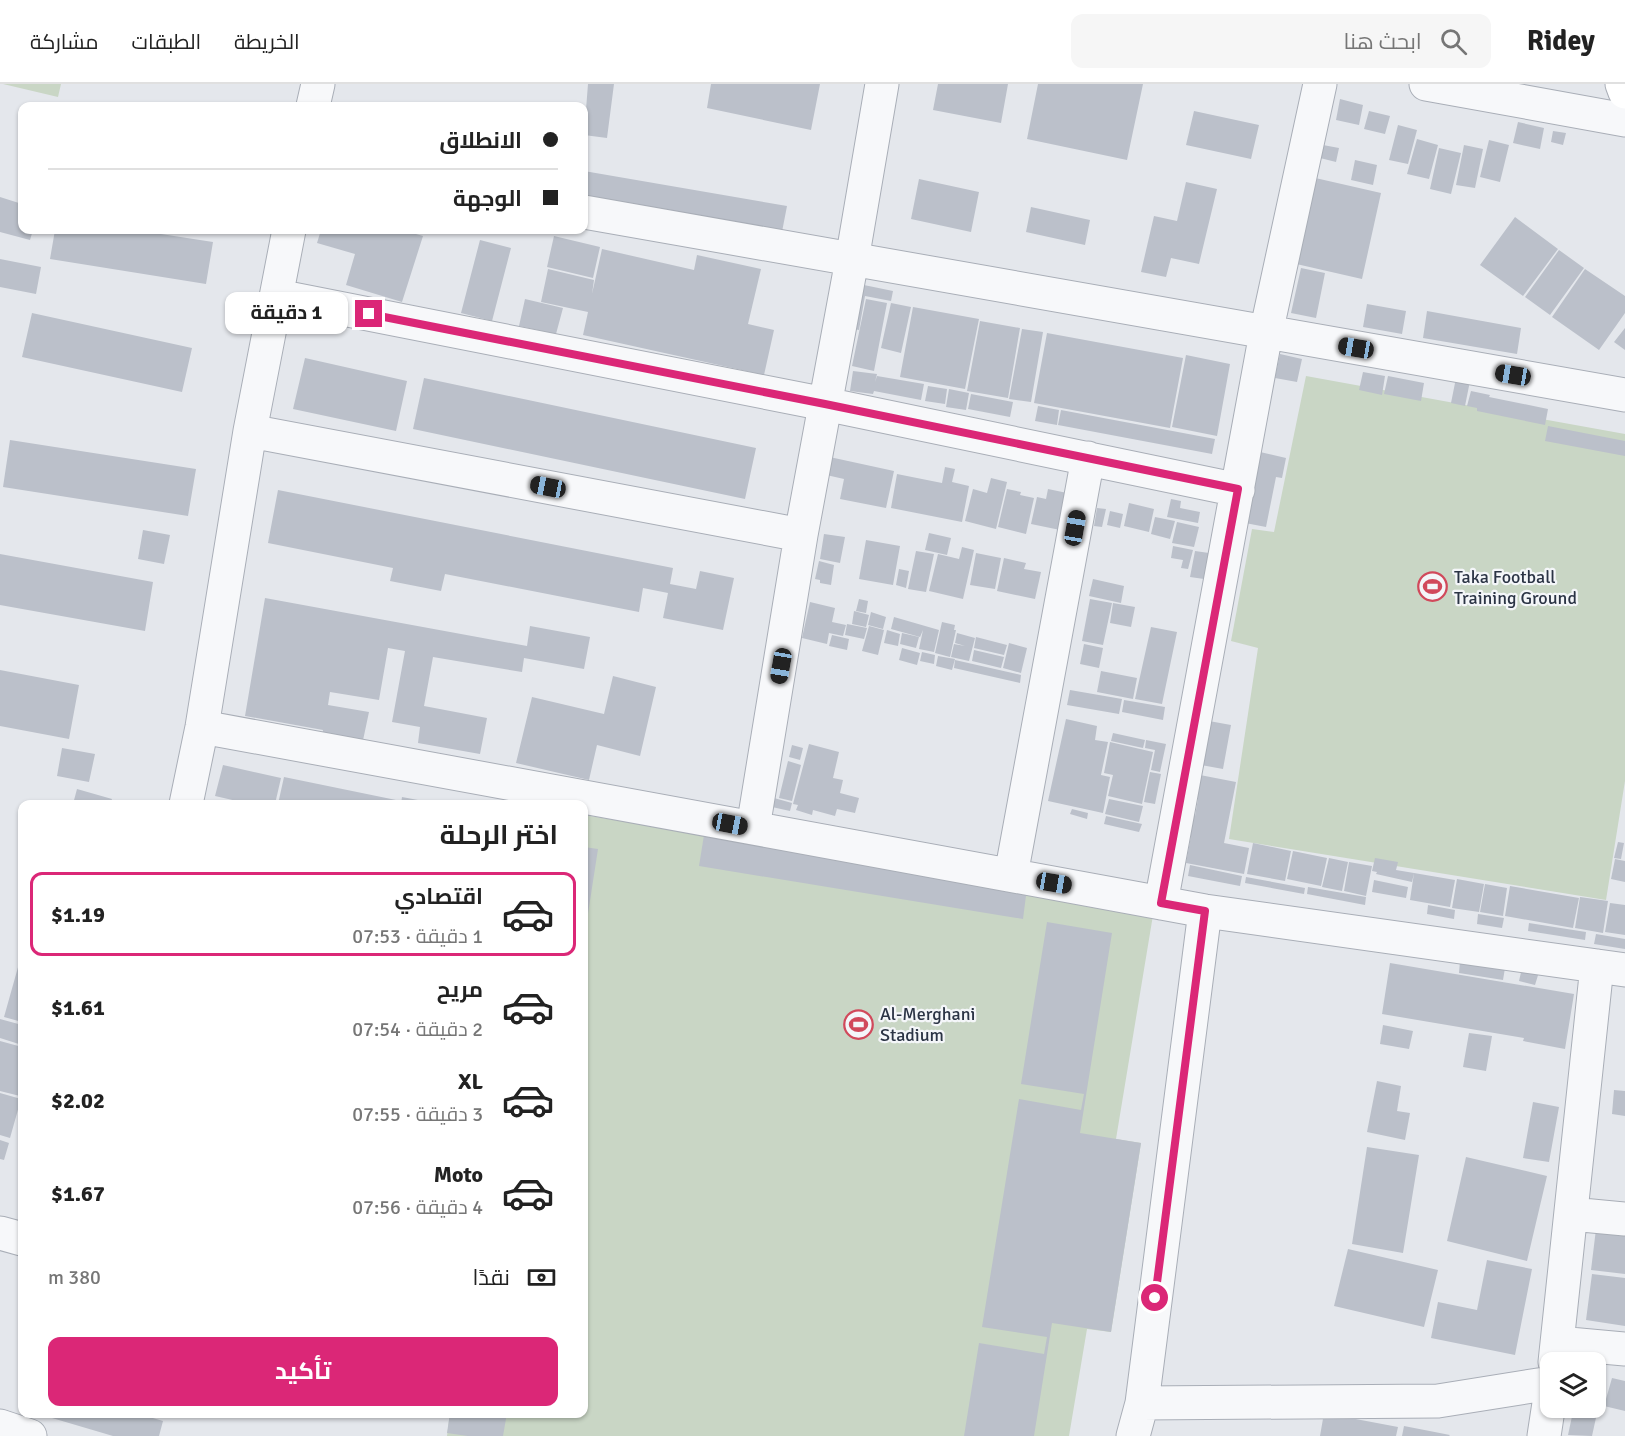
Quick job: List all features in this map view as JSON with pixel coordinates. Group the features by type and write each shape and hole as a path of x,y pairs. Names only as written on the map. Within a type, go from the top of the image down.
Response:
{"street":[{"path":"314,102 318,84"},
{"path":"753,828 801,535 882,84"},
{"path":"1161,903 1266,333 1320,84"},
{"path":"1426,84 1625,120"},
{"path":"1622,84 1625,92"},
{"path":"588,214 1625,395"},
{"path":"187,800 202,727 250,431 288,234"},
{"path":"277,296 825,404 1238,489"},
{"path":"250,431 801,535"},
{"path":"1011,875 1088,458"},
{"path":"202,727 1205,911 1611,968 1571,1214 1556,1352 1625,1349"},
{"path":"1132,1436 1142,1403 1205,911"},
{"path":"1571,1214 1625,1219"},
{"path":"0,1233 18,1238"},
{"path":"1142,1403 1438,1401 1540,1385"},
{"path":"1544,1436 1547,1418"}],"green space":[{"path":"3,84 61,84 58,97"},
{"name":"Taka Football Training Ground","path":"1306,376 1625,434 1625,781 1606,900 1229,839 1258,648 1231,641 1252,529 1274,532"},
{"name":"Al-Merghani Stadium","path":"588,816 1154,909 1116,1139 1141,1143 1111,1332 1087,1329 1069,1436 447,1436 449,1418 588,1418"}],"building":[{"path":"588,84 614,84 607,138 588,136"},
{"path":"711,84 820,84 811,130 707,108"},
{"path":"938,84 1008,84 1001,123 933,110"},
{"path":"1038,84 1143,84 1127,160 1027,139"},
{"path":"1340,99 1363,105 1359,125 1336,120"},
{"path":"1194,111 1259,125 1251,159 1186,145"},
{"path":"1369,111 1390,116 1385,134 1364,129"},
{"path":"1518,122 1544,128 1540,149 1513,143"},
{"path":"1398,125 1417,130 1408,164 1389,160"},
{"path":"1553,131 1566,133 1563,145 1551,142"},
{"path":"1417,139 1438,145 1429,179 1407,174"},
{"path":"1489,140 1509,145 1500,182 1480,177"},
{"path":"1323,145 1339,148 1336,162 1320,158"},
{"path":"1464,145 1483,149 1475,188 1456,185"},
{"path":"1439,148 1461,153 1451,194 1430,189"},
{"path":"1355,160 1377,165 1373,185 1351,180"},
{"path":"588,172 787,206 781,237 588,204"},
{"path":"1311,177 1381,193 1362,279 1292,263"},
{"path":"919,179 979,192 971,232 911,219"},
{"path":"1186,182 1217,189 1199,264 1171,258 1166,277 1141,272 1154,216 1177,221"},
{"path":"0,197 18,203 18,234 32,234 30,240 0,232"},
{"path":"1031,207 1090,220 1085,245 1026,232"},
{"path":"1515,217 1558,249 1523,296 1480,265"},
{"path":"54,234 161,234 213,242 206,284 50,259"},
{"path":"320,234 416,234 423,236 402,302 346,285 355,254 317,243"},
{"path":"554,236 600,247 593,278 547,267"},
{"path":"480,240 511,248 492,321 461,313"},
{"path":"602,249 694,270 697,255 761,269 748,324 774,330 764,375 583,335 588,312 541,302 548,269 594,280 592,294"},
{"path":"1559,250 1584,268 1550,315 1525,297"},
{"path":"0,259 41,267 36,294 0,287"},
{"path":"1301,268 1325,273 1316,318 1291,313"},
{"path":"1585,269 1625,296 1625,313 1599,350 1552,317"},
{"path":"859,284 893,291 891,301 865,296 859,330 850,328"},
{"path":"525,299 563,308 556,334 519,326"},
{"path":"866,299 887,303 874,371 852,366"},
{"path":"891,303 911,307 901,353 881,348"},
{"path":"1367,304 1406,311 1402,334 1363,327"},
{"path":"913,307 979,319 965,389 900,377"},
{"path":"1427,311 1521,328 1517,354 1423,338"},
{"path":"32,313 192,348 182,392 22,357"},
{"path":"980,321 1020,328 1008,398 967,391"},
{"path":"1625,328 1625,350 1614,342"},
{"path":"1022,329 1043,332 1031,402 1009,399"},
{"path":"1047,333 1183,358 1170,428 1034,403"},
{"path":"1280,354 1302,359 1297,382 1275,378"},
{"path":"1186,355 1230,364 1217,436 1172,427"},
{"path":"305,358 407,381 396,431 293,409"},
{"path":"853,371 877,374 875,382 877,376 924,384 921,400 874,391 873,394 850,391"},
{"path":"1363,372 1385,376 1382,395 1359,390"},
{"path":"1388,376 1424,383 1421,401 1384,394"},
{"path":"424,378 756,448 745,499 413,429"},
{"path":"1456,378 1470,381 1465,406 1451,403"},
{"path":"928,386 947,389 945,404 925,401"},
{"path":"949,389 969,393 966,410 946,407"},
{"path":"1471,391 1548,409 1545,425 1477,411 1477,408 1467,406"},
{"path":"971,394 1013,402 1010,417 968,409"},
{"path":"1038,406 1059,410 1057,425 1035,421"},
{"path":"1061,410 1215,439 1212,454 1058,425"},
{"path":"1548,426 1625,441 1625,456 1545,441"},
{"path":"10,440 196,469 188,516 3,487"},
{"path":"1260,452 1286,458 1282,478 1276,477 1266,527 1240,522"},
{"path":"825,456 894,471 886,508 840,499 844,479 822,474"},
{"path":"945,467 955,469 952,482 969,486 962,522 891,508 897,474 942,483"},
{"path":"991,478 1007,482 996,529 965,521 973,489 987,493"},
{"path":"1007,489 1034,498 1026,534 998,527"},
{"path":"1048,489 1072,494 1065,531 1031,524 1037,497 1046,499"},
{"path":"278,490 673,568 670,584 696,589 700,571 734,578 723,630 663,618 668,593 643,588 639,612 445,574 441,591 390,581 393,568 268,543"},
{"path":"1171,499 1181,501 1180,508 1200,512 1198,523 1167,517"},
{"path":"1129,503 1154,509 1149,532 1124,526"},
{"path":"1097,508 1106,509 1102,527 1094,526"},
{"path":"1110,511 1123,514 1120,528 1107,525"},
{"path":"1155,517 1175,521 1170,539 1151,534"},
{"path":"1177,522 1199,527 1194,547 1172,543"},
{"path":"143,530 170,535 164,564 138,559"},
{"path":"929,533 951,538 947,555 925,550"},
{"path":"824,534 845,537 840,563 820,559"},
{"path":"866,540 900,546 893,585 859,579"},
{"path":"1173,546 1193,550 1188,569 1181,568 1183,560 1171,558"},
{"path":"962,547 974,550 963,599 929,591 938,554 959,559"},
{"path":"916,551 934,554 926,592 908,589"},
{"path":"1195,551 1209,553 1204,579 1190,577"},
{"path":"976,553 1001,558 995,589 970,585"},
{"path":"0,554 153,582 145,631 0,605"},
{"path":"1004,558 1026,563 1024,569 1041,572 1035,599 997,591"},
{"path":"819,561 834,565 831,585 820,583 820,580 815,579"},
{"path":"899,569 909,571 906,588 896,585"},
{"path":"1093,579 1124,586 1121,603 1089,596"},
{"path":"265,598 527,646 530,626 590,637 584,669 524,658 522,672 433,657 424,706 487,718 480,754 418,743 420,727 392,722 405,651 388,648 379,700 330,692 328,705 369,712 362,745 322,737 323,730 245,716"},
{"path":"859,599 868,601 866,613 856,611"},
{"path":"1090,599 1112,603 1103,645 1082,641"},
{"path":"810,602 835,608 832,622 846,625 843,636 829,633 827,644 802,638"},
{"path":"1113,603 1135,607 1131,627 1110,623"},
{"path":"854,611 869,615 866,627 852,624"},
{"path":"871,612 886,617 883,629 868,625"},
{"path":"894,617 939,630 934,652 919,649 923,630 920,637 891,629"},
{"path":"942,622 955,625 950,657 935,653"},
{"path":"847,624 867,628 864,639 845,635"},
{"path":"869,626 884,630 878,655 862,651"},
{"path":"1151,627 1177,632 1162,704 1135,699"},
{"path":"887,630 900,634 898,646 884,643"},
{"path":"902,633 919,637 916,648 900,644"},
{"path":"957,633 975,638 969,661 951,657 954,644 965,646 955,643"},
{"path":"832,635 849,639 847,650 829,646"},
{"path":"976,637 1007,645 1004,655 974,648"},
{"path":"1009,643 1027,648 1021,673 1003,668"},
{"path":"1084,644 1103,648 1099,668 1080,664"},
{"path":"902,648 920,653 917,665 899,660"},
{"path":"974,650 1004,657 1001,668 972,661"},
{"path":"922,652 935,655 934,664 920,661"},
{"path":"938,656 955,659 952,670 936,666"},
{"path":"955,660 1021,675 1020,683 954,668"},
{"path":"0,670 79,685 69,739 0,726"},
{"path":"1101,671 1137,678 1133,699 1097,692"},
{"path":"613,676 656,687 640,756 597,745 589,780 516,763 532,697 604,714"},
{"path":"1070,690 1122,699 1119,714 1067,705"},
{"path":"1124,700 1165,707 1163,720 1122,712"},
{"path":"1066,719 1097,726 1095,740 1108,742 1101,775 1110,777 1103,813 1048,801"},
{"path":"1198,719 1231,725 1223,769 1190,763"},
{"path":"1113,733 1145,740 1143,748 1111,741"},
{"path":"1146,740 1166,744 1160,772 1151,770 1155,750 1145,748"},
{"path":"1110,742 1153,752 1142,804 1108,796 1113,775 1104,773"},
{"path":"809,744 839,752 833,778 843,780 840,793 859,798 855,813 837,809 835,816 813,810 812,815 796,810 798,805 793,804"},
{"path":"792,745 803,748 800,760 789,757"},
{"path":"62,748 95,754 89,782 57,776"},
{"path":"788,761 801,765 792,801 779,798"},
{"path":"223,765 281,778 276,800 232,800 215,796"},
{"path":"1150,772 1161,774 1155,804 1144,802"},
{"path":"1200,775 1236,782 1224,843 1249,848 1244,874 1186,863 1191,836 1185,835 1189,815 1195,816 1198,799 1195,799"},
{"path":"284,777 396,800 279,800"},
{"path":"77,789 112,799 112,800 74,800"},
{"path":"402,797 418,800 402,800"},
{"path":"774,798 792,803 790,811 772,807"},
{"path":"1109,799 1143,806 1139,822 1105,814"},
{"path":"1072,809 1088,813 1087,819 1070,814"},
{"path":"1106,816 1142,824 1139,832 1104,824"},
{"path":"704,835 1027,888 1023,919 699,866"},
{"path":"1618,842 1624,843 1621,859 1614,858"},
{"path":"1253,843 1291,851 1285,881 1247,874"},
{"path":"588,848 598,849 588,914"},
{"path":"1293,851 1327,858 1321,886 1287,879"},
{"path":"1329,858 1348,862 1342,891 1322,887"},
{"path":"1375,858 1398,862 1396,870 1414,873 1412,882 1376,874 1377,872 1372,871"},
{"path":"1615,859 1625,861 1625,882 1611,879"},
{"path":"1349,862 1372,866 1366,896 1344,891"},
{"path":"1190,865 1242,876 1240,886 1188,876"},
{"path":"1414,873 1455,880 1450,907 1410,900"},
{"path":"1246,877 1305,888 1304,894 1245,883"},
{"path":"1457,879 1484,884 1479,912 1452,908"},
{"path":"1374,880 1408,887 1406,898 1372,892"},
{"path":"1485,884 1507,888 1503,916 1480,912"},
{"path":"1510,886 1579,898 1573,928 1505,916"},
{"path":"1308,887 1366,897 1365,905 1307,894"},
{"path":"1580,897 1608,901 1603,933 1575,928"},
{"path":"1610,903 1625,905 1625,935 1605,932"},
{"path":"1428,905 1455,910 1454,919 1427,914"},
{"path":"1478,914 1504,918 1502,928 1477,924"},
{"path":"1047,922 1112,933 1080,1133 1141,1143 1111,1332 1052,1323 1034,1436 964,1436 979,1343 1044,1354 1047,1337 982,1327 1019,1099 1081,1110 1084,1094 1021,1084"},
{"path":"1529,923 1586,932 1585,940 1528,931"},
{"path":"1596,934 1625,939 1625,949 1594,944"},
{"path":"1460,961 1505,968 1503,980 1459,973"},
{"path":"1390,963 1574,994 1565,1049 1523,1041 1524,1038 1382,1014"},
{"path":"18,967 18,1021 4,1017"},
{"path":"1522,968 1539,972 1535,985 1519,981"},
{"path":"0,1019 18,1024 18,1044 0,1038"},
{"path":"1383,1025 1413,1031 1409,1049 1380,1044"},
{"path":"1469,1033 1492,1036 1486,1071 1463,1067"},
{"path":"0,1041 18,1046 18,1096 0,1091"},
{"path":"1377,1081 1401,1086 1397,1111 1410,1113 1405,1140 1367,1132"},
{"path":"1614,1090 1625,1091 1625,1116 1612,1114"},
{"path":"0,1093 18,1098 18,1110 10,1138 0,1135"},
{"path":"1533,1102 1559,1107 1549,1162 1523,1158"},
{"path":"0,1140 9,1143 4,1160 0,1159"},
{"path":"1367,1147 1419,1155 1403,1253 1352,1244"},
{"path":"1466,1157 1547,1176 1527,1261 1447,1241"},
{"path":"1596,1229 1625,1233 1625,1274 1591,1270"},
{"path":"1348,1249 1438,1270 1424,1327 1334,1306"},
{"path":"1487,1260 1532,1269 1515,1355 1431,1338 1438,1302 1477,1310"},
{"path":"1592,1274 1625,1278 1625,1326 1586,1320"},
{"path":"1612,1378 1625,1381 1625,1411 1606,1406"},
{"path":"1324,1413 1398,1427 1396,1436 1320,1436"},
{"path":"52,1418 153,1418 163,1421 159,1436 113,1436"},
{"path":"449,1418 506,1418 503,1436 468,1436 447,1433"},
{"path":"1572,1418 1596,1418 1592,1436 1568,1435"},
{"path":"1404,1426 1450,1435 1402,1436"}],"place":[{"name":"Taka Football Training Ground","path":"1433,587"},
{"name":"Al-Merghani Stadium","path":"859,1024"}],"route":[{"path":"369,314 1238,489 1161,903 1205,911 1155,1298"}]}
